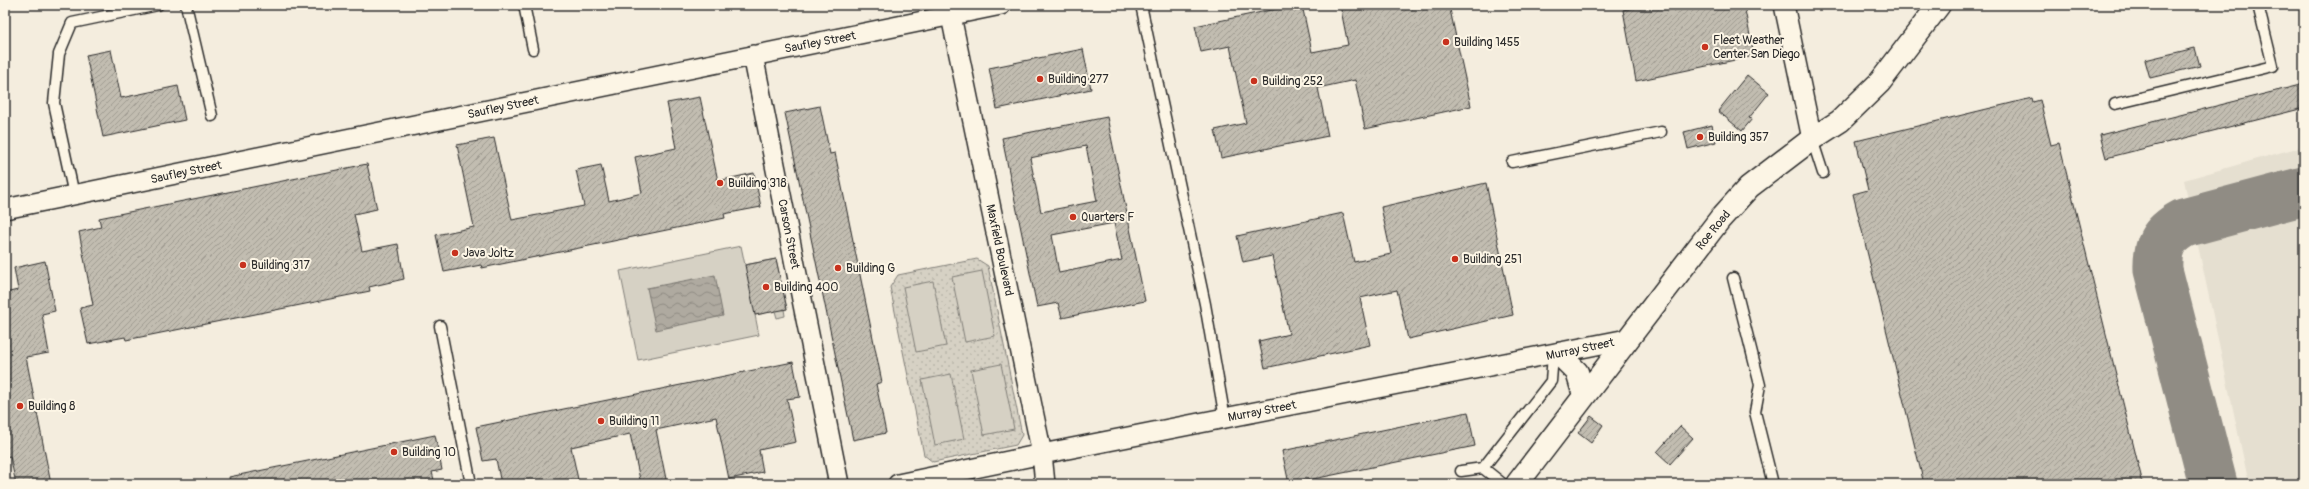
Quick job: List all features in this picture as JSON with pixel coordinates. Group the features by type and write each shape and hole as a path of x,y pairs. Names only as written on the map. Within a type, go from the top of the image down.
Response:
{"street":[{"name":"Saufley Street","path":"5,209 1001,5"},
{"path":"1784,5 1812,139"},
{"name":"Roe Road","path":"1518,484 1584,395 1720,219 1749,188 1812,139 1840,121 1880,82 1938,5"},
{"name":"Maxfield Boulevard","path":"951,16 1042,454 1045,484"},
{"name":"Carson Street","path":"753,55 839,484"},
{"name":"Murray Street","path":"898,484 1042,454 1627,339"},
{"path":"1556,354 1577,372 1584,395"}],"lane":[{"path":"74,195 54,103 58,54 72,23 158,5"},
{"path":"186,5 212,116"},
{"path":"524,5 533,49"},
{"path":"1141,5 1205,304 1225,419"},
{"path":"2116,104 2273,66 2258,5"},
{"path":"1512,162 1661,132"},
{"path":"1812,139 1823,173"},
{"path":"1733,278 1760,385 1755,412 1773,484"},
{"path":"440,326 471,484"},
{"path":"1461,471 1483,468 1551,381 1556,354"},
{"path":"1483,468 1503,484"}],"shaded area":[{"path":"2304,146 2304,484 2249,484 2184,180"},
{"path":"741,246 745,265 776,259 787,309 784,309 785,316 777,318 775,311 755,315 759,335 638,360 620,271"},
{"path":"977,259 988,266 1022,435 1016,445 933,462 924,455 890,287 898,275"},
{"path":"982,271 995,336 965,342 952,277"},
{"path":"933,281 946,346 916,352 903,287"},
{"path":"1001,364 1014,429 984,435 971,370"},
{"path":"951,374 964,439 935,445 922,380"}],"water":[{"path":"715,275 723,316 656,330 647,288"}],"building":[{"path":"1295,5 1302,5 1312,52 1348,45 1340,5 1449,5 1471,106 1365,129 1355,80 1318,88 1328,136 1221,158 1215,130 1246,123 1230,46 1201,52 1195,26"},
{"name":"Fleet Weather Center San Diego","path":"1646,5 1744,5 1754,56 1636,81 1623,10"},
{"path":"2195,48 2200,66 2150,78 2145,60"},
{"name":"Building 277","path":"1083,49 1091,89 997,109 989,68"},
{"path":"111,50 121,98 178,86 185,120 103,137 86,55"},
{"path":"1747,75 1769,93 1749,118 1752,119 1742,131 1718,111"},
{"path":"2304,84 2304,108 2106,158 2100,135"},
{"name":"Building 318","path":"700,97 718,181 754,173 761,207 724,214 725,218 482,268 481,265 444,272 436,235 474,227 457,145 494,138 512,220 584,206 576,170 601,165 609,201 642,193 635,157 676,148 667,103"},
{"path":"2032,98 2033,102 2040,100 2051,145 2059,143 2143,484 1924,484 1853,194 1868,190 1856,141"},
{"name":"Building G","path":"820,106 830,154 835,153 882,382 876,384 886,433 853,440 785,113"},
{"name":"Quarters F","path":"1107,117 1145,301 1062,318 1058,303 1037,307 1002,138","holes":["1086,146 1097,201 1041,212 1030,158","1114,223 1122,260 1059,273 1052,235"]},
{"name":"Building 357","path":"1712,125 1716,142 1688,149 1684,132"},
{"name":"Building 317","path":"367,164 377,209 354,214 362,251 398,244 404,279 369,287 370,291 126,340 125,337 88,344 80,308 93,305 79,232 101,227 99,218"},
{"path":"1486,183 1513,315 1408,339 1397,290 1360,298 1370,345 1265,368 1259,341 1289,334 1272,256 1243,262 1237,236 1343,213 1354,262 1391,254 1381,207"},
{"name":"Building 400","path":"776,259 787,309 755,315 745,265"},
{"name":"Building 8","path":"45,261 55,311 42,314 49,353 26,357 51,484 16,484 10,456 5,457 5,293 18,290 14,268"},
{"name":"Building 11","path":"793,362 800,397 787,399 796,442 759,450 763,472 729,479 716,417 656,430 667,484 641,484 630,434 571,447 579,484 501,484 496,459 483,461 476,427"},
{"path":"1468,412 1475,446 1289,484 1282,451"},
{"path":"1591,416 1603,425 1591,443 1578,433"},
{"path":"1680,426 1693,438 1670,464 1657,452"},
{"name":"Building 10","path":"435,435 442,470 432,472 435,484 230,484 229,477"}],"taxiway":[{"path":"2213,484 2158,270 2160,248 2166,237 2184,223 2304,191"}],"place":[{"name":"Building 1455","path":"1446,42"},
{"name":"Fleet Weather Center San Diego","path":"1705,47"},
{"name":"Building 277","path":"1040,79"},
{"name":"Building 252","path":"1254,81"},
{"name":"Building 357","path":"1700,137"},
{"name":"Building 318","path":"720,183"},
{"name":"Quarters F","path":"1073,217"},
{"name":"Java Joltz","path":"455,253"},
{"name":"Building 251","path":"1455,259"},
{"name":"Building 317","path":"243,265"},
{"name":"Building G","path":"838,268"},
{"name":"Building 400","path":"766,287"},
{"name":"Building 8","path":"20,406"},
{"name":"Building 11","path":"601,421"},
{"name":"Building 10","path":"394,452"}]}
